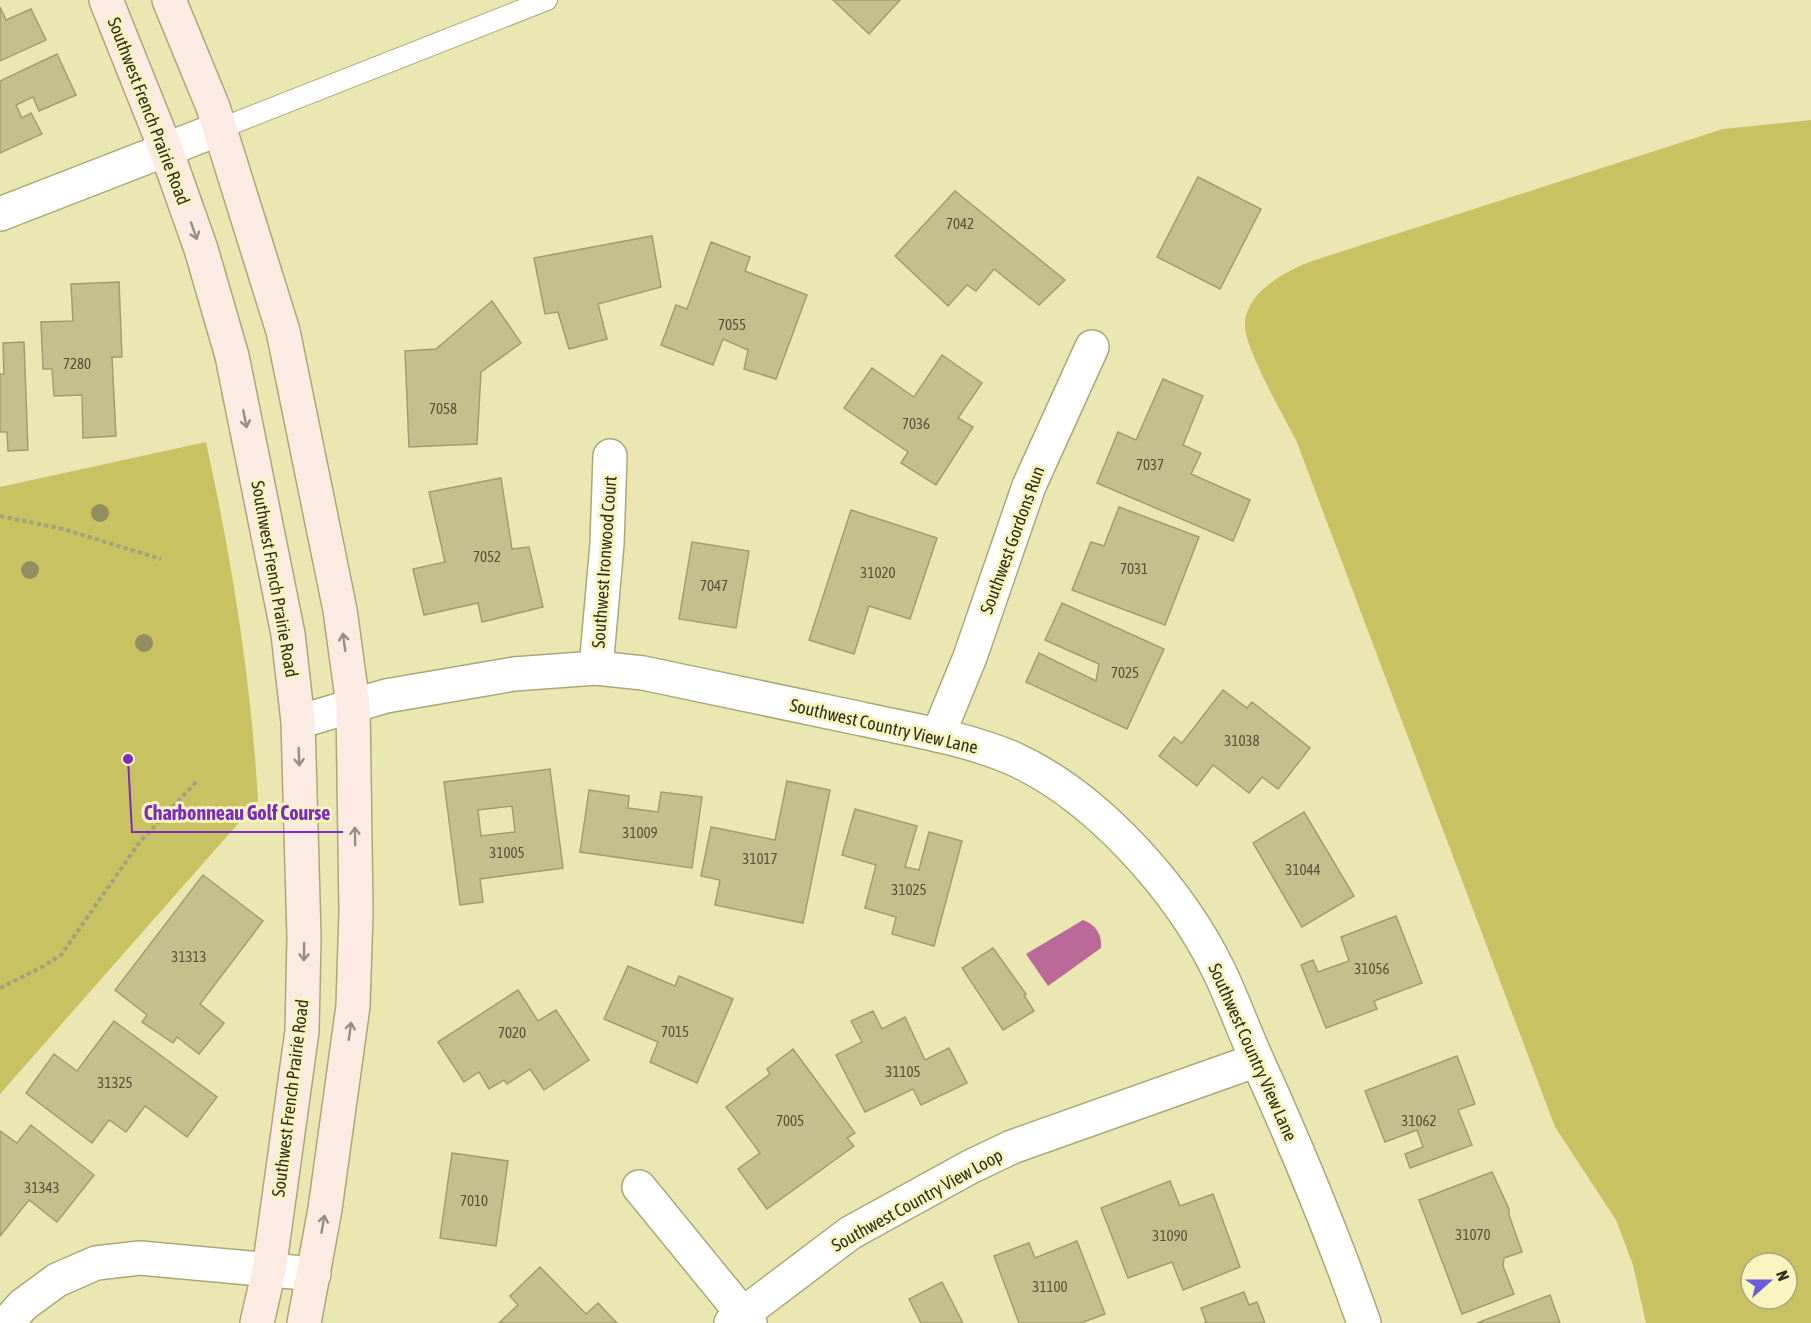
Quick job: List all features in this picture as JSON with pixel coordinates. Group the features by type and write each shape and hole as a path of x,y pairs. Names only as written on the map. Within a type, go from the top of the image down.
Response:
{"street":[{"name":"Southwest French Prairie Road","path":"106,0 166,150 201,249 232,356 288,634 298,722 304,936 302,1031 269,1270 257,1323"},
{"path":"169,0 213,107 252,225 283,331 340,610 353,705 356,912 353,1006 314,1274 304,1323"},
{"path":"0,214 219,129"},
{"name":"Southwest Gordons Run","path":"938,735 970,657 1029,486 1092,347"},
{"name":"Southwest Ironwood Court","path":"597,668 607,544 610,456"},
{"name":"Southwest Country View Lane","path":"298,722 386,696 514,674 597,668 643,673 938,735 1011,758 1073,795 1100,817 1170,890 1220,973 1345,1268 1364,1323"},
{"name":"Southwest Country View Loop","path":"741,1320 850,1233 970,1167 1012,1147 1257,1060"},
{"path":"639,1187 741,1320"},
{"path":"7,1323 23,1305 57,1280 96,1263 140,1258 314,1274"}],"lane":[{"path":"219,129 547,0"}],"path":[{"path":"0,516 63,529 161,559"},
{"path":"0,988 61,955 139,843 197,782"}],"shaded area":[{"path":"1811,120 1811,1323 1646,1323 1633,1265 1616,1220 1555,1127 1296,440 1274,399 1246,335 1247,313 1259,293 1279,277 1312,261 1723,129"},
{"path":"206,442 239,620 251,710 258,801 0,1094 0,487"},
{"path":"1083,920 1097,931 1101,948 1048,986 1026,954"}],"building":[{"path":"833,0 900,0 869,34"},
{"path":"0,7 6,20 31,9 46,40 0,61"},
{"path":"57,54 76,95 39,111 33,97 16,105 22,118 31,113 42,134 0,153 0,81"},
{"path":"1198,177 1261,209 1220,289 1157,257"},
{"path":"955,191 1065,280 1039,305 994,269 976,291 967,285 948,306 895,256"},
{"path":"652,236 661,287 598,304 607,339 569,349 558,312 545,314 534,258"},
{"path":"711,242 750,257 745,271 807,295 776,379 744,369 748,350 723,339 713,365 661,345 676,305 687,309"},
{"path":"119,282 122,357 112,357 116,436 83,438 82,395 54,396 52,369 43,369 41,322 73,321 71,284"},
{"path":"492,301 521,343 481,372 477,444 409,447 405,351 436,349"},
{"path":"24,342 28,450 8,451 7,432 0,432 0,374 4,374 3,343"},
{"path":"942,355 982,383 958,418 973,427 936,485 901,463 908,452 844,408 872,368 914,397"},
{"path":"1163,379 1203,396 1183,445 1201,453 1191,474 1250,500 1233,541 1097,483 1118,432 1136,440"},
{"path":"501,478 512,549 529,547 543,607 482,622 478,603 424,615 413,569 445,562 429,492"},
{"path":"1119,507 1199,537 1165,625 1072,590 1091,542 1104,546"},
{"path":"851,510 937,538 910,619 869,606 854,654 809,640"},
{"path":"692,542 749,551 736,628 679,619"},
{"path":"1062,603 1164,649 1127,729 1026,682 1039,653 1096,681 1099,664 1045,640"},
{"path":"1223,690 1247,708 1252,702 1310,748 1278,789 1262,777 1249,793 1213,765 1197,786 1159,756 1174,737 1182,743"},
{"path":"550,769 563,868 480,879 483,902 460,905 444,782","holes":["512,806 515,832 481,836 478,810"]},
{"path":"787,781 830,790 803,923 715,905 720,880 701,876 711,827 775,840"},
{"path":"589,790 629,796 628,808 658,812 661,792 702,797 692,868 580,852"},
{"path":"855,809 917,826 905,867 919,870 929,832 962,841 934,946 892,934 896,917 865,908 876,865 842,855"},
{"path":"1304,812 1354,896 1302,927 1253,843"},
{"path":"203,875 263,921 200,1004 224,1023 199,1054 177,1037 173,1043 142,1022 147,1015 115,990"},
{"path":"1396,916 1422,983 1374,1001 1377,1009 1326,1028 1301,965 1313,960 1318,972 1349,961 1341,937"},
{"path":"993,948 1026,994 1024,995 1034,1011 1003,1030 962,968"},
{"path":"628,966 675,986 679,976 733,999 697,1083 650,1062 658,1042 604,1019"},
{"path":"518,990 538,1021 556,1010 589,1060 544,1090 530,1069 507,1084 504,1080 489,1089 479,1072 464,1082 438,1042"},
{"path":"873,1011 882,1029 905,1017 925,1060 949,1048 967,1083 921,1105 913,1089 865,1112 836,1055 862,1042 851,1021"},
{"path":"114,1021 217,1097 187,1137 145,1106 126,1132 109,1120 92,1143 26,1093 54,1054 77,1071"},
{"path":"793,1049 855,1133 847,1138 854,1146 767,1209 738,1169 760,1153 726,1107 770,1074 767,1069"},
{"path":"1457,1056 1475,1104 1458,1110 1472,1145 1410,1168 1405,1154 1423,1147 1417,1130 1385,1142 1365,1091"},
{"path":"31,1125 94,1175 57,1222 29,1200 0,1236 0,1131 17,1143"},
{"path":"452,1153 508,1161 496,1246 440,1238"},
{"path":"1492,1172 1509,1209 1522,1252 1504,1258 1503,1266 1514,1294 1462,1314 1419,1200"},
{"path":"1170,1181 1180,1206 1213,1194 1240,1267 1183,1290 1172,1262 1128,1278 1101,1208"},
{"path":"1077,1241 1105,1314 1081,1323 1019,1323 994,1256 1029,1243 1035,1258"},
{"path":"540,1267 586,1314 598,1303 617,1323 499,1323 518,1305 510,1296"},
{"path":"942,1282 963,1323 921,1323 909,1299"},
{"path":"1244,1292 1249,1305 1257,1302 1265,1323 1204,1323 1206,1322 1201,1308"},
{"path":"1550,1295 1560,1323 1477,1323"}],"place":[{"name":"Charbonneau Golf Course","path":"128,759"}]}
